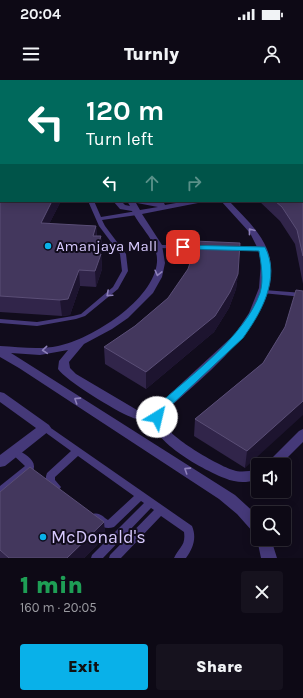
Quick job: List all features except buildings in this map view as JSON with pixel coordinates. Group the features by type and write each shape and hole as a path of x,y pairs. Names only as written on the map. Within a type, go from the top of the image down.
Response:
{"street":[{"path":"118,202 123,208 153,204 177,205"},
{"path":"135,206 177,205 193,202"},
{"path":"226,202 256,236 262,248 266,266 264,292 248,324 236,339 162,408 159,412 157,423 163,433 218,470 232,476 251,477"},
{"path":"135,206 159,247 161,263 158,278 150,292 121,318 84,341 69,354 64,361 64,369 72,377 134,414 146,416 162,408"},
{"path":"0,349 43,351 63,348 84,341"},
{"path":"0,352 23,365 210,486 232,501 251,517"},
{"path":"0,396 44,428 0,462"},
{"path":"279,458 303,434"},
{"path":"210,486 218,470"},
{"path":"266,546 269,558"}],"lane":[{"path":"0,321 37,324 74,318 83,315 116,288 125,271 123,254 98,219 91,202"},
{"path":"98,219 135,206"},
{"path":"159,247 210,247"},
{"path":"225,248 262,248"},
{"path":"264,292 303,296"},
{"path":"44,428 188,529 191,537 190,545 179,558"},
{"path":"0,491 30,468 30,464 14,451"},
{"path":"62,492 50,482 50,476 78,451"},
{"path":"0,503 17,488 17,483 14,480"},
{"path":"87,510 105,524 110,524 141,495"},
{"path":"96,558 150,502"},
{"path":"114,558 161,509"}],"place":[{"name":"Amanjaya Mall","path":"48,246"},
{"name":"McDonald's","path":"43,537"}],"route":[{"path":"157,417 162,408 234,343 248,324 264,292 266,279 266,266 262,248 183,247"}]}
